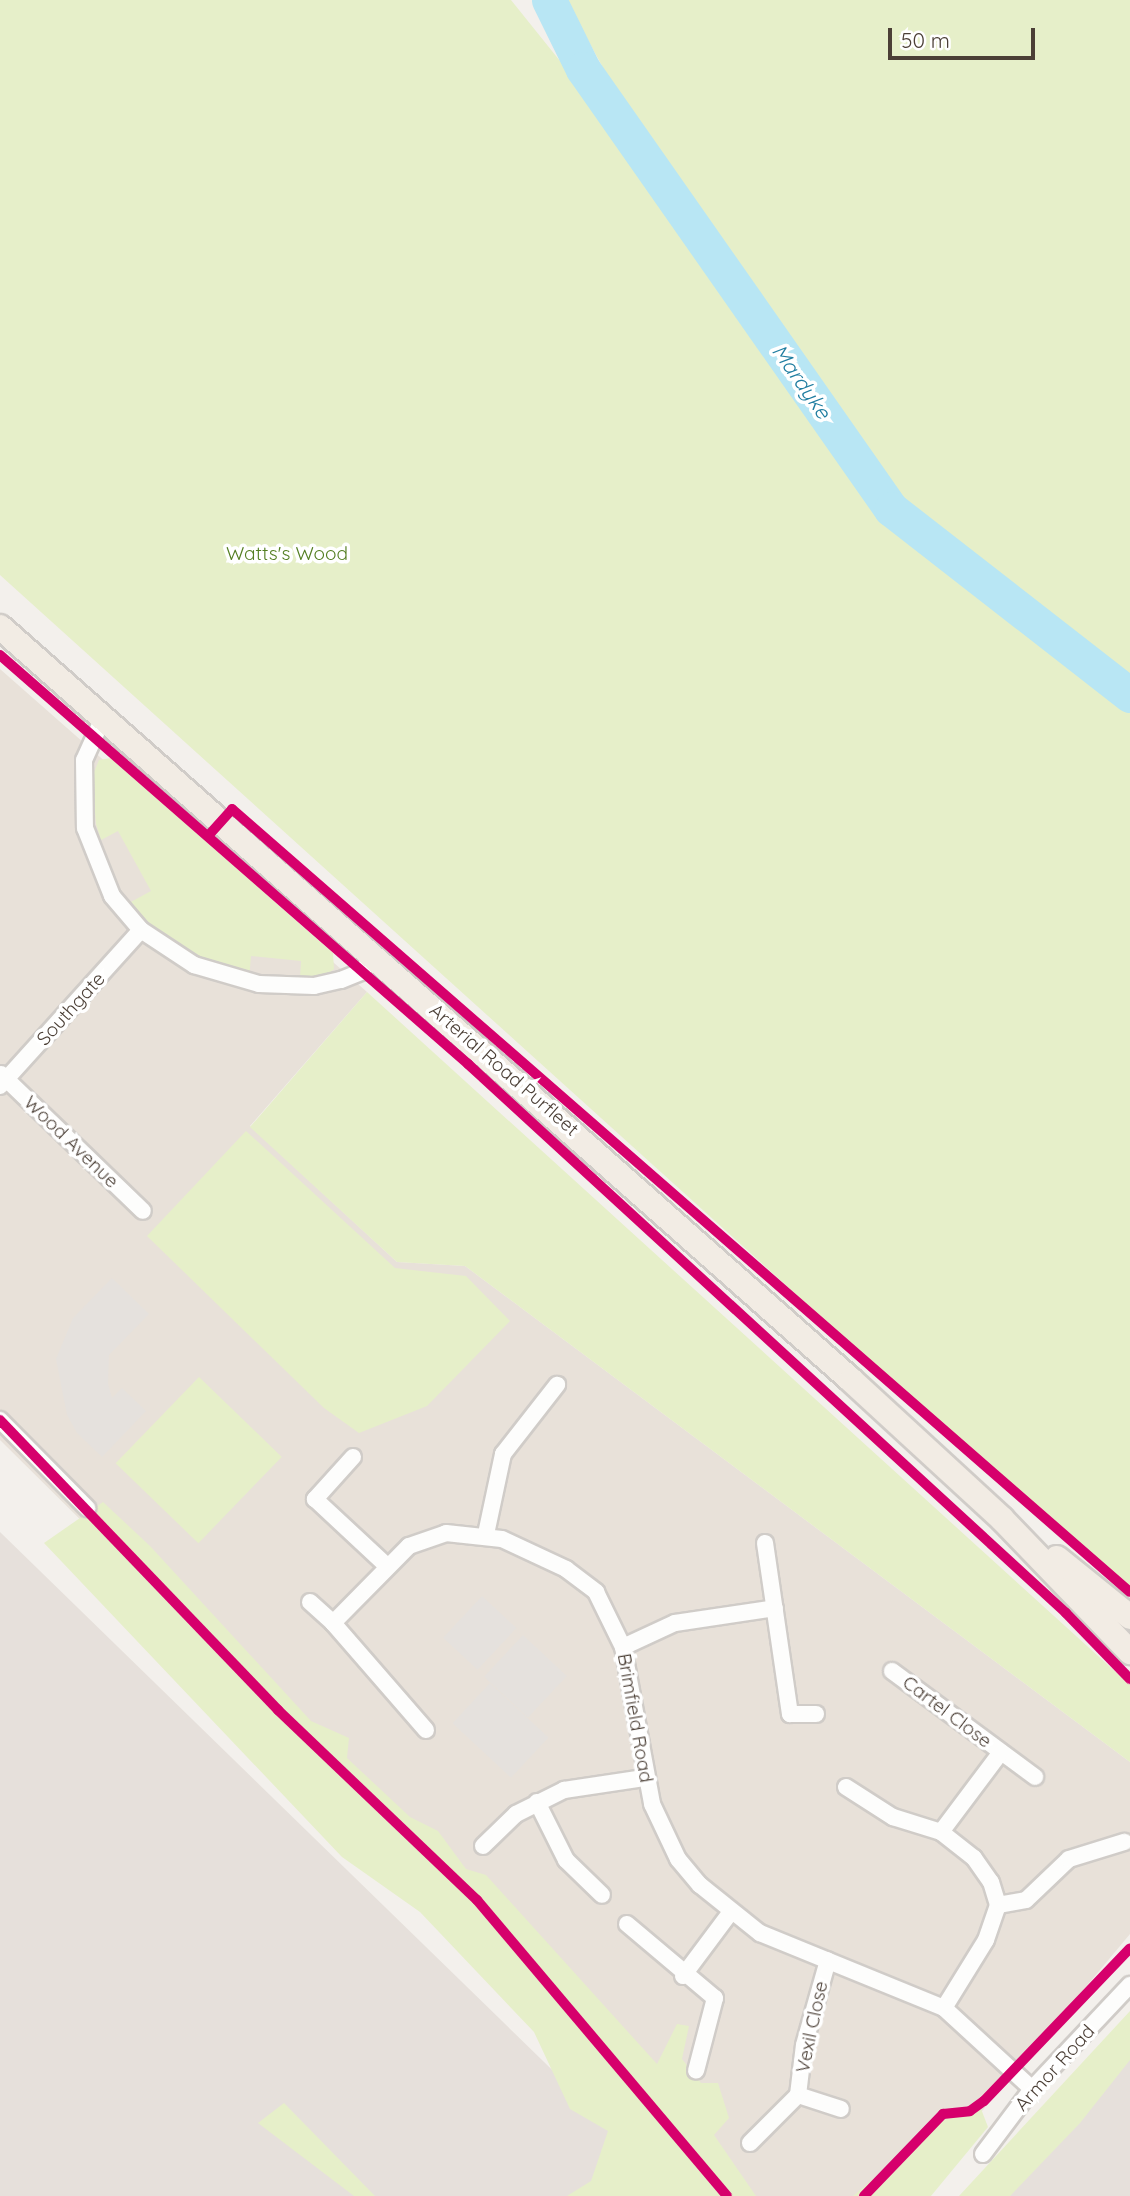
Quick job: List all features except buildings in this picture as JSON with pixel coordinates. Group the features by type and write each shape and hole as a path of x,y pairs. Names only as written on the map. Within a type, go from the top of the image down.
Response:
{"main road":[{"name":"Arterial Road Purfleet","path":"0,627 588,1143 1002,1519 1130,1652"},
{"name":"Arterial Road Purfleet","path":"1002,1519 1066,1564 1130,1617"}],"street":[{"path":"103,718 84,760 85,828 113,896 141,930 194,965 259,984 314,986 341,980 361,972 374,956"},
{"name":"Southgate","path":"2,1080 141,930"},
{"name":"Wood Avenue","path":"2,1080 142,1211"},
{"path":"486,1534 503,1454 557,1385"},
{"path":"0,1420 87,1508"},
{"path":"353,1457 315,1499 386,1565"},
{"name":"Brimfield Road","path":"333,1623 386,1565 409,1546 446,1533 486,1534 521,1545 566,1569 596,1592 624,1647 644,1778 678,1859 730,1913 760,1933 944,2008 1032,2089"},
{"path":"765,1543 790,1714 816,1714"},
{"path":"1066,1564 1130,1625"},
{"path":"310,1602 333,1623 426,1730"},
{"path":"624,1647 675,1623 775,1608"},
{"name":"Cartel Close","path":"892,1671 1035,1777"},
{"name":"Cartel Close","path":"941,1832 1001,1752"},
{"path":"483,1846 497,1829 537,1802 564,1790 644,1778"},
{"path":"846,1787 893,1817 941,1832 974,1858 991,1882 998,1905 986,1940 944,2008"},
{"path":"537,1802 566,1860 602,1895"},
{"path":"998,1905 1026,1900 1069,1859 1124,1842"},
{"path":"683,1976 730,1913"},
{"path":"627,1924 683,1976 715,1998 696,2071"},
{"name":"Vexil Close","path":"750,2143 798,2095 804,2045 828,1960"},
{"name":"Armor Road","path":"983,2154 1032,2089 1130,1985"},
{"name":"Vexil Close","path":"798,2095 841,2109"}],"shaded area":[{"path":"0,669 367,992 250,1126 397,1262 465,1266 1130,1762 1130,1934 911,2196 720,2196 106,1545 0,1440"},
{"path":"112,1278 149,1314 109,1355 108,1384 112,1398 122,1388 146,1411 102,1457 77,1433 67,1415 56,1359 73,1318"},
{"path":"0,1532 620,2136 605,2181 580,2196 0,2196"},
{"path":"482,1596 516,1628 477,1670 443,1638"},
{"path":"523,1635 567,1676 528,1718 484,1677"},
{"path":"490,1683 549,1738 511,1778 452,1723"},
{"path":"1130,2034 1130,2196 983,2196"}],"green space":[{"name":"Watts's Wood","path":"0,0 511,0 597,107 613,86 566,0 1130,0 1130,1596 0,575"},
{"path":"111,758 333,953 334,969 325,976 300,978 301,961 251,956 249,979 212,970 146,926 129,903 151,891 118,831 101,840 96,824 92,777 99,760"},
{"path":"367,992 1130,1685 1130,1762 465,1266 397,1262 250,1127"},
{"path":"246,1131 395,1268 466,1276 510,1321 427,1406 359,1433 324,1408 147,1236"},
{"path":"199,1377 282,1457 198,1543 116,1463"},
{"path":"103,1502 150,1546 311,1721 349,1738 347,1758 410,1817 438,1831 466,1869 486,1875 657,2064 677,2024 689,2026 682,2059 701,2083 718,2083 729,2118 714,2135 756,2196 567,2196 591,2181 608,2131 570,2109 534,2032 420,1912 342,1857 44,1543"},
{"path":"1130,2011 1130,2060 1080,2123 1010,2196 959,2196"},
{"path":"978,2101 988,2127 931,2196 853,2196 939,2123"},
{"path":"284,2103 375,2196 354,2196 258,2123"}],"waterway":[{"name":"Mardyke","path":"549,0 583,69 891,509 1130,695"}],"cycle path":[{"path":"0,655 468,1064 1066,1613 1130,1679"},
{"path":"208,836 232,809 1130,1592"},
{"path":"0,1420 278,1710 477,1900 727,2196"},
{"path":"864,2196 943,2114 970,2111 984,2101 1130,1948"}]}
